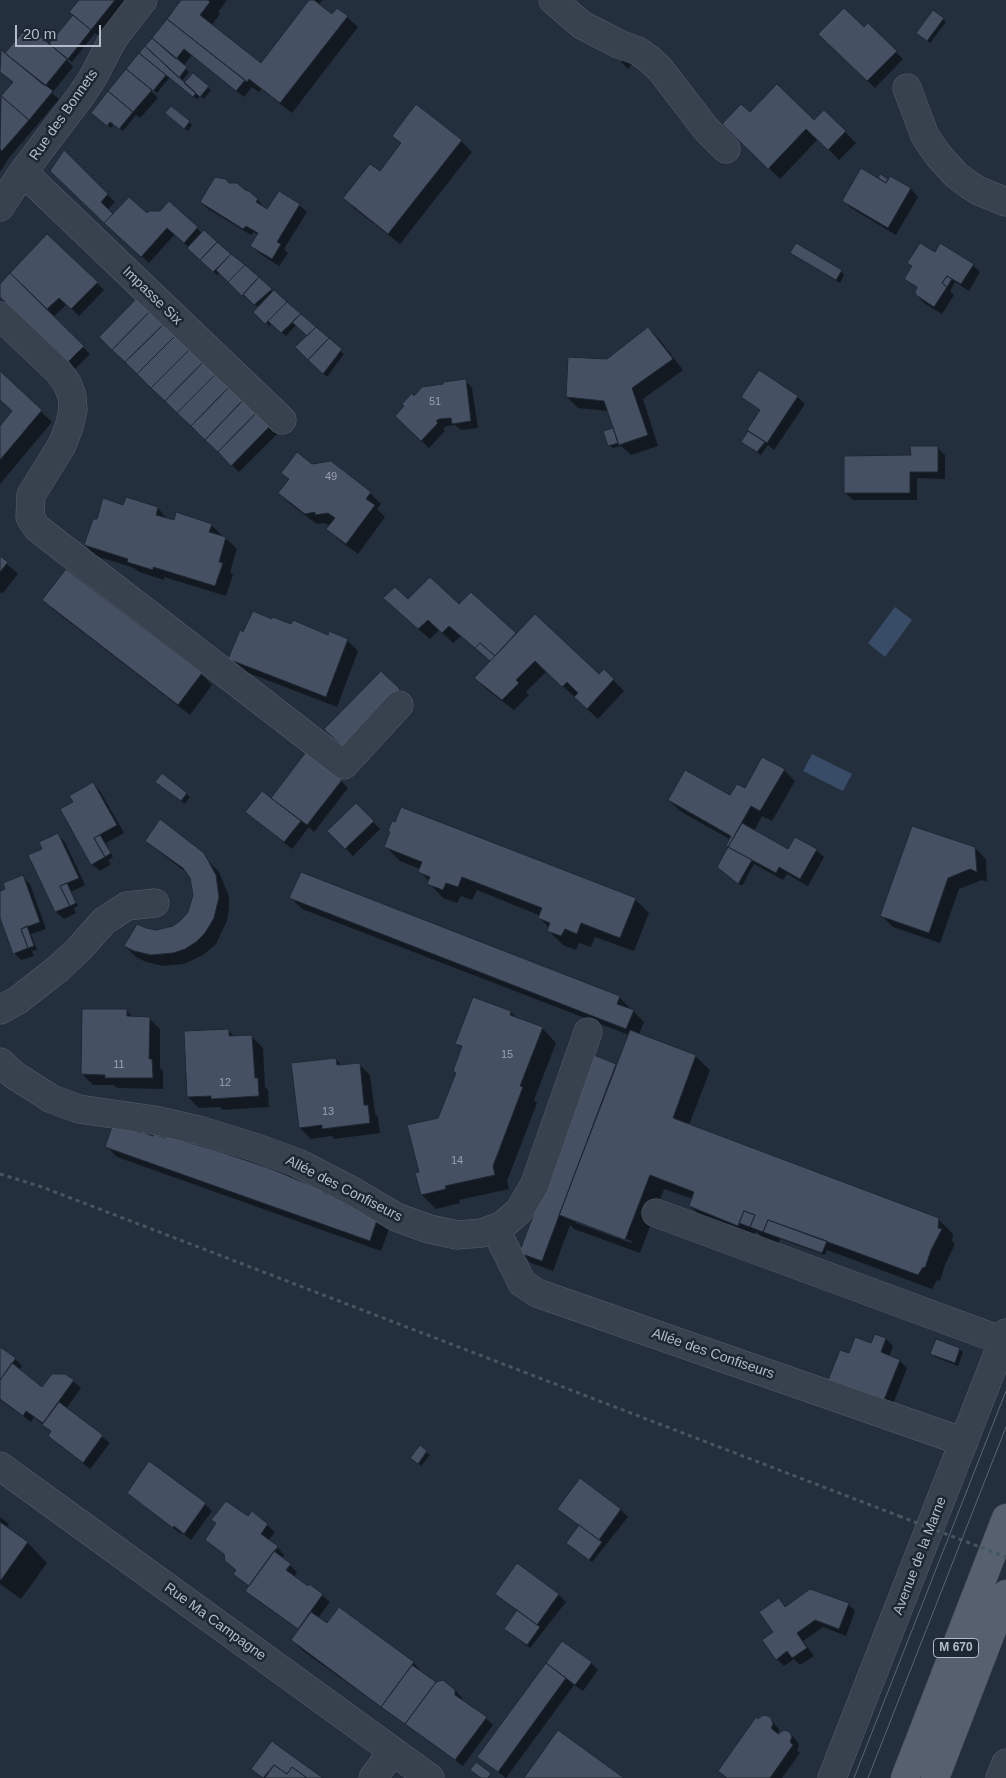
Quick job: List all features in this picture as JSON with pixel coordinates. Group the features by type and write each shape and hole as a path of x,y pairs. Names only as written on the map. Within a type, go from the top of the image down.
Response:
{"main road":[{"name":"M 670","path":"905,1778 1006,1518"},
{"name":"M 670","path":"935,1778 1006,1594"}],"street":[{"name":"Rue des Bonnets","path":"0,207 23,172 80,97 113,39 143,0"},
{"path":"553,0 582,24 619,44 638,51 660,69 706,129 726,149"},
{"path":"907,88 925,136 938,155 956,175 968,184 1006,202"},
{"name":"Impasse Six","path":"23,172 282,420"},
{"path":"0,316 68,382 72,396 73,410 62,444 31,495 30,517 38,528 344,765 399,705"},
{"path":"0,1010 18,1000 59,968 104,921 127,906 156,903"},
{"name":"Allée des Confiseurs","path":"0,1062 14,1075 52,1099 79,1109 154,1120 202,1131 257,1148 298,1164 354,1192 396,1217 430,1229 457,1235 482,1233 503,1225 519,1211 534,1186 588,1032"},
{"path":"656,1213 1005,1337"},
{"name":"Allée des Confiseurs","path":"495,1228 522,1283 537,1293 964,1442"},
{"name":"Avenue de la Marne","path":"832,1778 1005,1337"},
{"name":"Rue Ma Campagne","path":"0,1466 430,1778"},
{"path":"373,1778 393,1751"},
{"path":"1000,1778 1006,1763"}],"path":[{"path":"0,1174 60,1194 1006,1556"}],"water":[{"path":"895,607 912,620 885,657 868,643"},
{"path":"812,754 852,774 843,791 803,771"}],"building":[{"path":"79,0 115,0 91,30 69,12"},
{"path":"181,0 208,0 210,2 200,15 261,63 309,0 314,0 332,14 337,8 348,16 280,103 249,79 247,82 167,19"},
{"path":"844,8 864,27 868,23 897,51 867,81 818,34"},
{"path":"933,10 944,18 927,41 916,33"},
{"path":"73,15 91,30 68,59 49,44"},
{"path":"167,19 245,80 236,91 184,49 176,59 152,38"},
{"path":"28,26 67,59 45,86 5,53"},
{"path":"152,38 187,67 179,78 145,46"},
{"path":"145,46 196,93 193,97 139,53"},
{"path":"1,50 53,91 29,120 1,96 13,82 0,72"},
{"path":"139,53 166,75 153,91 126,69"},
{"path":"126,69 152,90 133,112 108,91"},
{"path":"193,73 209,86 200,97 184,83"},
{"path":"777,84 814,120 824,110 846,131 828,150 806,129 768,169 722,124 741,104 750,112"},
{"path":"108,91 133,112 119,129 110,122 107,126 91,113"},
{"path":"1,96 29,120 2,151 0,149"},
{"path":"416,104 462,140 388,234 343,198 370,164 380,171 401,143 392,136"},
{"path":"171,106 190,121 184,129 165,113"},
{"path":"64,150 108,194 101,202 113,214 104,223 50,171"},
{"path":"861,168 886,183 890,176 911,188 888,228 842,201"},
{"path":"880,174 888,179 886,183 878,178"},
{"path":"215,177 226,179 229,183 237,183 258,199 256,202 267,209 279,191 300,204 277,242 281,244 272,259 250,246 258,233 246,226 243,229 200,202"},
{"path":"129,197 147,213 149,211 160,211 169,201 198,227 184,243 167,228 141,257 104,223"},
{"path":"204,230 217,242 200,260 187,248"},
{"path":"47,234 98,282 71,309 59,298 47,309 10,273"},
{"path":"217,242 231,254 213,272 200,260"},
{"path":"796,243 842,270 836,280 790,253"},
{"path":"920,243 935,252 940,243 974,264 961,284 947,276 942,283 947,287 934,307 916,295 917,287 904,279 912,266 907,263"},
{"path":"231,254 245,265 228,282 216,270"},
{"path":"245,265 259,277 242,296 228,282"},
{"path":"10,273 84,346 67,363 0,297 0,284"},
{"path":"947,276 952,279 947,287 942,283"},
{"path":"259,277 272,289 254,305 243,294"},
{"path":"274,290 287,302 265,324 253,312"},
{"path":"138,297 151,310 112,350 99,337"},
{"path":"287,302 301,314 281,333 268,321"},
{"path":"151,310 165,323 125,362 112,350"},
{"path":"301,314 316,327 307,336 292,322"},
{"path":"165,323 177,334 137,374 125,362"},
{"path":"316,327 329,338 308,360 295,347"},
{"path":"648,327 673,359 632,388 648,435 619,445 604,401 566,397 568,357 607,359"},
{"path":"177,334 191,348 151,388 137,374"},
{"path":"329,338 342,349 323,374 308,360"},
{"path":"191,348 204,361 165,401 151,388"},
{"path":"204,361 217,373 177,413 165,401"},
{"path":"759,370 798,396 767,443 747,430 760,410 741,397"},
{"path":"0,371 42,410 0,460 0,426 12,411 0,400"},
{"path":"217,373 230,386 191,426 177,413"},
{"path":"466,379 471,421 452,424 451,418 439,419 436,421 438,423 421,441 395,416 404,406 402,404 412,393 414,396 422,387"},
{"path":"230,386 244,399 205,440 191,426"},
{"path":"244,399 257,412 218,452 205,440"},
{"path":"257,412 271,425 231,466 218,452"},
{"path":"613,428 618,443 608,446 603,431"},
{"path":"748,431 765,442 757,452 741,442"},
{"path":"910,446 938,446 938,472 910,472 910,493 844,493 844,456 911,455"},
{"path":"297,452 312,464 331,461 371,492 366,499 375,505 346,544 326,529 335,518 328,513 315,515 315,512 305,514 278,493 289,479 281,473"},
{"path":"126,497 158,507 156,515 174,520 176,512 212,524 209,532 226,537 219,562 223,563 215,586 153,567 153,570 127,562 128,559 84,545 93,519 97,519 103,498 123,505"},
{"path":"0,556 8,562 0,572"},
{"path":"66,569 202,673 178,705 42,600"},
{"path":"430,577 459,604 471,592 516,633 495,656 480,643 475,648 449,626 442,633 428,620 418,629 383,598 395,587 408,599"},
{"path":"253,611 291,624 293,620 328,635 329,631 348,639 326,697 228,659 240,630 243,632"},
{"path":"535,614 599,674 604,669 614,679 587,709 574,697 578,693 567,682 562,687 535,661 516,680 519,683 502,700 474,678"},
{"path":"480,643 495,656 490,661 475,648"},
{"path":"381,671 400,689 343,747 324,729"},
{"path":"306,752 342,780 307,825 271,798"},
{"path":"762,757 785,769 760,811 751,806 728,847 726,846 731,836 668,800 685,770 730,795 737,784 745,788"},
{"path":"162,773 187,793 181,801 155,782"},
{"path":"93,782 117,825 94,838 105,857 91,865 60,809 73,802 69,796"},
{"path":"262,791 301,821 284,842 245,812"},
{"path":"356,803 374,821 345,849 327,831"},
{"path":"401,807 636,898 620,938 581,923 577,934 565,929 561,936 547,931 550,923 538,918 542,908 462,877 458,887 446,883 443,890 427,884 430,877 418,872 422,862 384,847 392,821 395,822"},
{"path":"160,819 204,853 216,875 219,897 214,918 205,933 196,942 185,949 173,953 151,955 134,951 124,946 137,924 156,930 173,926 188,912 193,895 190,878 183,868 145,841"},
{"path":"742,823 788,849 795,837 817,849 800,879 779,867 776,873 728,847"},
{"path":"912,826 975,847 977,872 970,869 948,878 929,933 880,916"},
{"path":"58,833 79,878 60,886 70,906 55,912 28,855 42,849 39,842"},
{"path":"100,835 111,853 105,857 94,838"},
{"path":"728,847 752,860 738,884 717,867"},
{"path":"301,872 620,996 617,1004 634,1010 626,1029 289,898"},
{"path":"23,875 40,922 21,929 28,948 13,954 0,918 0,891 5,889 3,883"},
{"path":"67,883 76,903 70,906 60,886"},
{"path":"27,926 34,946 28,948 21,929"},
{"path":"473,997 511,1011 510,1015 543,1027 520,1086 523,1087 493,1166 495,1175 445,1186 446,1189 421,1195 415,1173 419,1172 407,1125 438,1118 456,1073 453,1071 462,1046 455,1044"},
{"path":"82,1009 127,1009 127,1016 150,1017 149,1059 152,1059 153,1078 105,1078 105,1075 81,1074"},
{"path":"229,1029 229,1036 252,1035 255,1078 258,1078 259,1096 211,1099 211,1096 187,1097 184,1031"},
{"path":"630,1030 696,1055 673,1118 939,1218 938,1228 942,1229 931,1250 925,1268 923,1267 918,1275 768,1220 763,1232 750,1227 755,1215 744,1211 738,1226 689,1206 694,1192 650,1175 625,1240 559,1215"},
{"path":"594,1055 616,1064 542,1261 519,1253"},
{"path":"336,1058 337,1065 360,1063 364,1105 368,1105 370,1123 322,1129 322,1125 299,1128 291,1063"},
{"path":"113,1124 141,1133 153,1136 154,1134 165,1138 165,1136 212,1149 269,1168 324,1191 324,1193 334,1198 346,1202 345,1204 356,1207 355,1209 378,1217 370,1241 105,1147"},
{"path":"744,1211 755,1215 750,1227 739,1223"},
{"path":"768,1220 827,1241 822,1253 763,1232"},
{"path":"875,1334 886,1338 881,1352 900,1360 884,1400 828,1380 840,1350 849,1353 855,1337 871,1343"},
{"path":"936,1339 960,1348 955,1363 930,1354"},
{"path":"0,1347 16,1358 0,1380"},
{"path":"12,1363 42,1387 52,1374 65,1374 74,1380 43,1423 26,1411 23,1416 0,1399 0,1380"},
{"path":"59,1402 103,1435 83,1463 48,1436 51,1431 42,1425"},
{"path":"420,1445 427,1451 418,1464 410,1458"},
{"path":"149,1461 206,1503 184,1534 174,1526 173,1528 127,1493"},
{"path":"580,1478 621,1509 599,1540 557,1509"},
{"path":"226,1501 248,1516 252,1511 268,1524 261,1534 278,1546 249,1586 233,1574 236,1570 225,1561 224,1554 205,1540 216,1523 211,1520"},
{"path":"0,1522 28,1542 1,1580 0,1580"},
{"path":"579,1525 602,1542 589,1560 566,1543"},
{"path":"274,1551 291,1564 286,1570 323,1594 298,1629 245,1591"},
{"path":"517,1563 559,1594 537,1625 495,1594"},
{"path":"810,1589 849,1603 839,1629 815,1620 797,1633 807,1648 792,1658 787,1651 776,1660 762,1640 773,1632 759,1612 779,1598 785,1607"},
{"path":"339,1607 414,1662 381,1707 291,1640 311,1612 327,1623"},
{"path":"517,1610 540,1627 527,1645 504,1629"},
{"path":"562,1641 592,1662 575,1685 546,1663"},
{"path":"546,1663 566,1678 498,1772 477,1757"},
{"path":"412,1665 436,1682 405,1724 381,1707"},
{"path":"443,1680 455,1690 455,1695 487,1717 455,1760 405,1724 436,1682"},
{"path":"763,1715 771,1718 773,1724 771,1728 778,1734 784,1730 790,1732 792,1737 790,1742 793,1745 770,1778 727,1778 718,1771 756,1717 758,1719"},
{"path":"558,1730 624,1778 524,1778"},
{"path":"272,1741 323,1778 307,1778 292,1767 287,1774 274,1765 263,1778 251,1769"},
{"path":"476,1762 491,1773 488,1778 481,1778 470,1770"},
{"path":"274,1765 287,1774 292,1767 307,1778 265,1778"}],"tram line":[{"path":"854,1778 1006,1391"},
{"path":"868,1778 1006,1427"}]}
